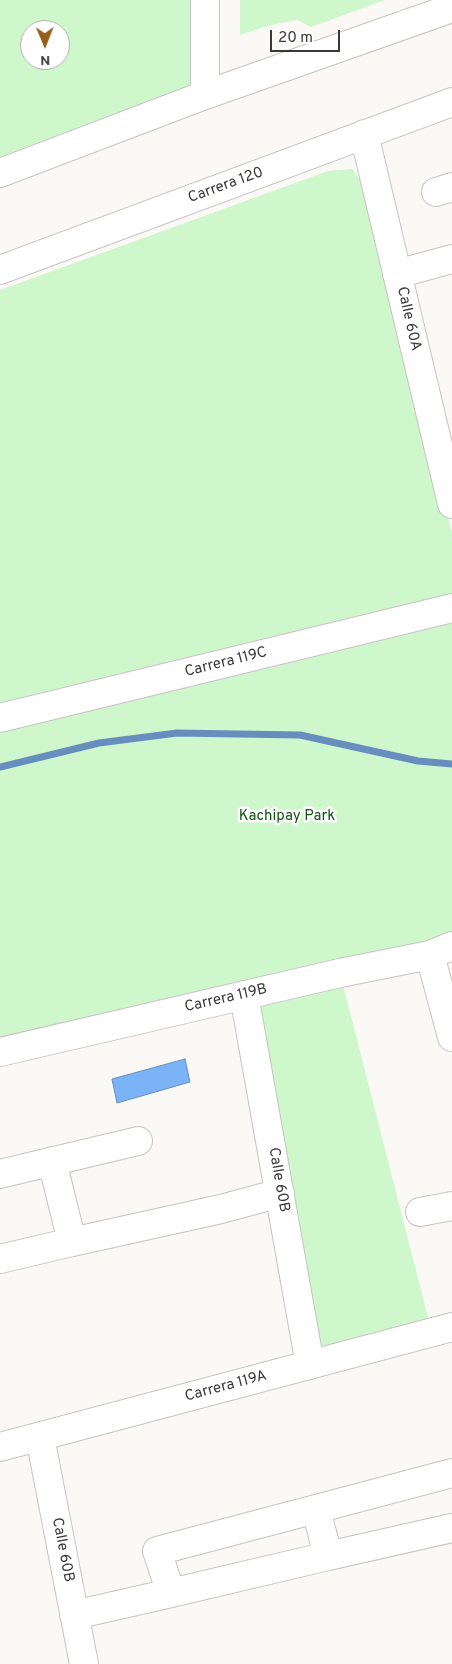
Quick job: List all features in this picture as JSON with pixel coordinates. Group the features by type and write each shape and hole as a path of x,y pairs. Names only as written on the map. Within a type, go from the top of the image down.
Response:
{"street":[{"path":"205,0 205,96"},
{"path":"0,173 205,96 452,8"},
{"name":"Carrera 120","path":"0,270 452,102"},
{"name":"Calle 60A","path":"364,134 452,504"},
{"path":"397,274 452,259"},
{"name":"Carrera 119C","path":"0,718 452,608"},
{"path":"441,951 452,1037"},
{"name":"Carrera 119B","path":"0,1052 441,951"},
{"name":"Calle 60B","path":"244,995 310,1365"},
{"path":"0,1174 138,1141"},
{"path":"52,1161 72,1242"},
{"path":"0,1259 212,1211 280,1193"},
{"path":"420,1212 452,1206"},
{"name":"Carrera 119A","path":"0,1447 452,1327"},
{"name":"Calle 60B","path":"40,1437 84,1664"},
{"path":"170,1593 156,1551 452,1474"},
{"path":"316,1509 328,1556"},
{"path":"74,1615 452,1528"}],"green space":[{"path":"0,0 205,0 205,95 0,173"},
{"path":"240,0 385,0 311,27 297,20 271,25 240,35"},
{"path":"353,169 363,185 452,532 452,602 0,710 0,290 328,171"},
{"name":"Kachipay Park","path":"452,608 452,946 340,973 432,1333 310,1365 244,995 0,1052 0,718"}],"water":[{"path":"185,1059 190,1082 117,1103 112,1079"}],"waterway":[{"path":"0,767 99,743 177,733 300,735 418,761 452,764"}]}
